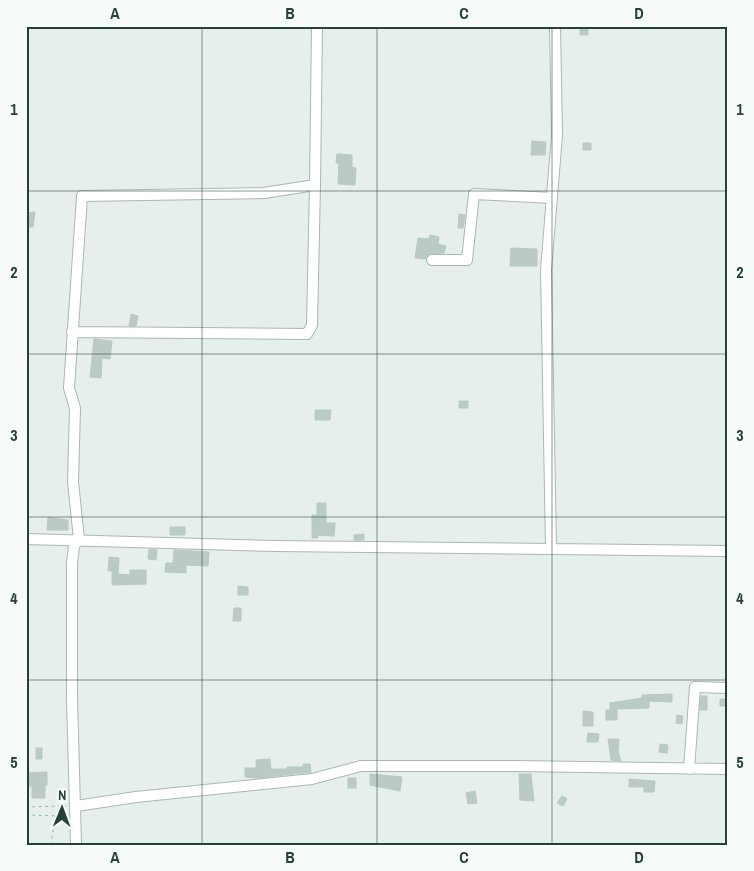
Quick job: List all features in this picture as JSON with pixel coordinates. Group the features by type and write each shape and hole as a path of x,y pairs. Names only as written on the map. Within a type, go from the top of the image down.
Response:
{"street":[{"path":"72,332 307,334 312,325 317,26"},
{"path":"551,548 546,270 557,135 555,26"},
{"path":"76,845 72,698 72,563 74,546 79,539 73,482 75,408 69,388 82,196 264,193 315,185"},
{"path":"432,260 467,260 474,194 552,198"},
{"path":"26,539 275,546 728,551"},
{"path":"689,769 695,687 728,688"},
{"path":"76,806 136,797 312,779 361,766 728,769"}],"path":[{"path":"26,807 76,806"},
{"path":"26,815 60,816 76,806"},
{"path":"51,845 55,816"}],"building":[{"path":"580,26 588,26 588,35 580,35"},
{"path":"532,141 546,142 545,155 531,155"},
{"path":"583,143 591,143 591,150 583,150"},
{"path":"337,154 352,155 352,167 356,168 355,185 338,184 339,163 336,163"},
{"path":"35,212 33,227 26,227 26,213"},
{"path":"459,214 465,215 463,228 458,228"},
{"path":"430,235 439,237 438,244 446,246 444,253 429,254 425,259 415,258 418,238 429,239"},
{"path":"511,248 537,249 537,266 510,266"},
{"path":"131,314 138,316 136,326 129,326"},
{"path":"94,339 112,341 110,359 102,358 101,378 90,377"},
{"path":"459,401 468,401 468,408 459,408"},
{"path":"315,410 331,410 330,420 315,420"},
{"path":"317,503 326,503 326,523 335,523 334,536 318,535 318,538 312,538 312,515 317,515"},
{"path":"48,517 68,520 68,530 47,530"},
{"path":"170,527 185,527 185,535 170,535"},
{"path":"364,534 364,540 354,540 354,535"},
{"path":"149,549 157,550 156,560 148,559"},
{"path":"174,550 209,552 208,566 186,565 186,573 165,572 166,563 173,563"},
{"path":"109,557 119,558 118,574 130,575 130,570 146,570 146,584 112,585 112,571 108,571"},
{"path":"238,586 248,587 248,595 238,595"},
{"path":"234,608 241,608 241,621 233,621"},
{"path":"672,694 672,702 649,701 649,708 617,709 617,720 606,720 606,710 610,710 610,703 642,698 642,695"},
{"path":"701,696 707,696 707,710 700,710"},
{"path":"720,699 728,699 728,706 720,706"},
{"path":"583,711 593,712 593,726 583,726"},
{"path":"677,715 683,716 682,724 676,723"},
{"path":"588,733 599,734 598,742 587,742"},
{"path":"608,739 619,739 618,752 621,761 611,760"},
{"path":"660,744 668,745 667,753 659,752"},
{"path":"36,748 42,748 42,759 36,759"},
{"path":"270,759 271,769 303,767 303,764 310,764 311,772 257,778 245,777 245,768 256,768 256,760"},
{"path":"47,772 45,798 32,798 32,786 29,786 28,773"},
{"path":"370,774 402,777 400,791 370,785"},
{"path":"519,774 531,774 534,801 520,800"},
{"path":"348,778 356,778 356,788 348,788"},
{"path":"629,779 655,781 654,792 644,792 644,787 629,787"},
{"path":"475,791 477,803 468,804 466,793"},
{"path":"562,796 567,799 563,806 557,803"}]}
